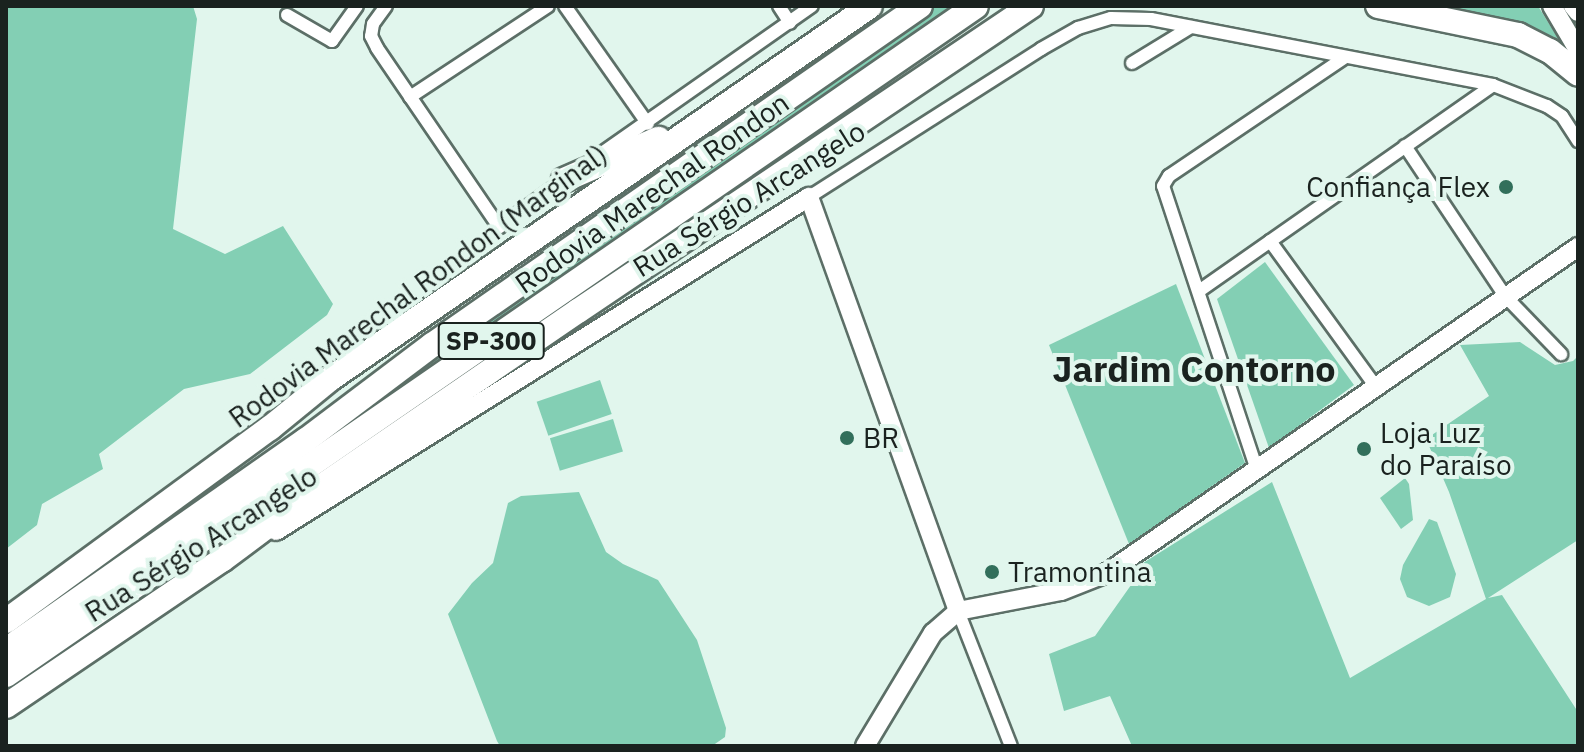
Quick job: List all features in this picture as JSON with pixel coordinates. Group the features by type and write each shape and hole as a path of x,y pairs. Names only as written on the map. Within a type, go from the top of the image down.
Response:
{"highway":[{"name":"Rodovia Marechal Rondon (Marginal)","path":"6,621 270,428 330,379 870,6"},
{"name":"Rodovia Marechal Rondon","path":"6,650 306,440 432,345 920,6"},
{"name":"Rodovia Marechal Rondon","path":"6,675 976,6"},
{"path":"222,560 309,495 1031,6"},
{"path":"1378,6 1518,35 1550,51 1578,74"},
{"path":"564,180 711,115"},
{"name":"Rua Sérgio Arcangelo","path":"6,706 222,560"}],"street":[{"path":"287,15 332,41 357,6"},
{"path":"386,6 373,24 371,36 499,227 812,6"},
{"path":"410,97 548,6"},
{"path":"565,6 648,124"},
{"path":"779,6 790,23"},
{"path":"1552,6 1578,50"},
{"path":"1573,6 1578,12"},
{"name":"Rua Sérgio Arcangelo","path":"222,560 300,518 1078,28 1111,18 1151,19 1493,85 1547,106 1562,116 1578,141"},
{"path":"1132,63 1191,27"},
{"path":"1257,470 1163,186 1169,176 1344,58"},
{"path":"1199,291 1493,85"},
{"path":"1405,146 1505,296 1561,354"},
{"path":"809,197 958,611 1011,746"},
{"path":"1270,241 1376,387"},
{"path":"865,746 924,631 958,611 1061,591 1107,573 1578,247"}],"green space":[{"path":"6,6 193,6 197,19 173,229 225,254 283,226 333,304 327,315 250,374 184,389 99,454 103,469 42,504 37,525 6,549"},
{"path":"935,6 963,6 224,514 296,457 591,243"},
{"path":"1418,6 1538,6 1566,51"},
{"path":"1265,262 1354,385 1269,448 1217,299"},
{"path":"1176,284 1245,463 1129,544 1049,345"},
{"path":"1520,342 1555,365 1573,361 1578,356 1578,540 1488,598 1502,595 1578,712 1578,746 1132,746 1110,696 1064,711 1049,654 1095,636 1136,578 1132,570 1272,482 1350,678 1486,599 1449,492 1426,439 1489,396 1460,345"},
{"path":"600,380 612,414 548,436 537,402"},
{"path":"613,419 623,452 560,471 550,438"},
{"path":"1405,478 1409,484 1413,520 1401,529 1380,498"},
{"path":"579,492 606,552 623,564 658,580 697,640 726,728 725,737 712,746 500,746 497,741 448,614 472,583 493,563 508,503 521,496"},
{"path":"1429,519 1437,522 1456,574 1450,597 1429,606 1407,597 1400,579 1403,565"}],"place":[{"name":"Confiança Flex","path":"1506,187"},
{"name":"BR","path":"847,438"},
{"name":"Loja Luz do Paraíso","path":"1364,449"},
{"name":"Tramontina","path":"992,572"}],"district":[{"name":"Jardim Contorno","path":"1194,369"}]}
